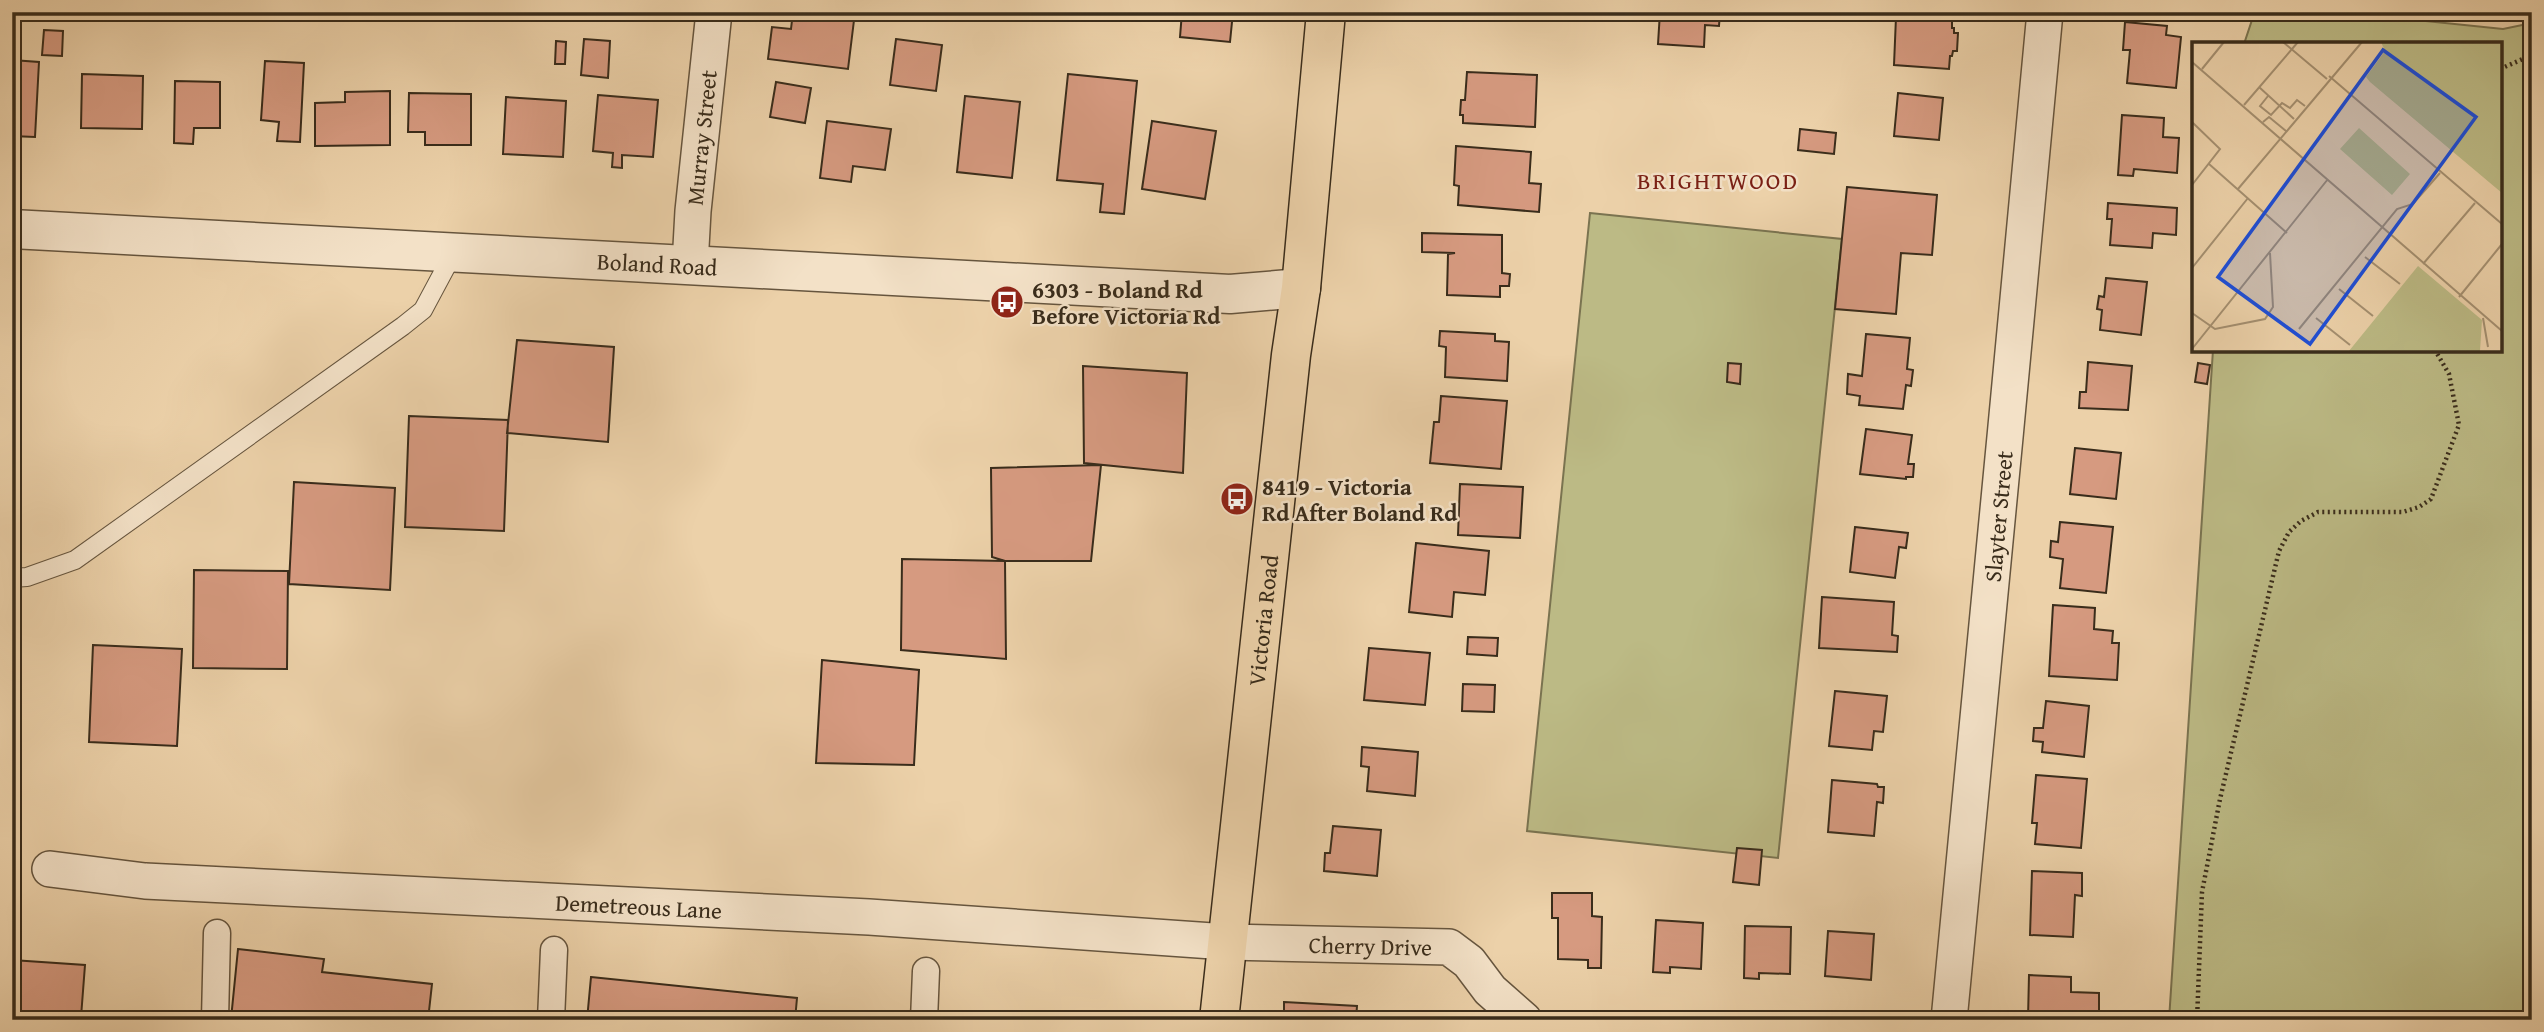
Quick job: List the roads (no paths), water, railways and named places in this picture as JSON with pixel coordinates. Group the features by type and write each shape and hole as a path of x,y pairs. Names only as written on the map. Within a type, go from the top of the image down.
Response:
{"main road":[{"name":"Victoria Road","path":"1219,1020 1292,347 1301,288 1326,12"}],"street":[{"name":"Murray Street","path":"690,265 692,219 714,12"},
{"name":"Slayter Street","path":"1949,1020 2045,12"},
{"name":"Boland Road","path":"12,229 1230,294 1301,288"},
{"name":"Demetreous Lane","path":"50,869 155,882 869,917 1227,942"},
{"path":"215,1020 217,933"},
{"name":"Cherry Drive","path":"1227,942 1448,947 1469,962 1490,990 1524,1020"},
{"path":"551,1020 554,950"},
{"path":"924,1020 926,971"}],"lane":[{"path":"12,578 27,577 75,559 403,326 423,310 454,253"}],"place":[{"name":"6303 - Boland Rd Before Victoria Rd","path":"1007,302"},
{"name":"8419 - Victoria Rd After Boland Rd","path":"1237,499"}],"district":[{"name":"BRIGHTWOOD","path":"1718,180"}]}
